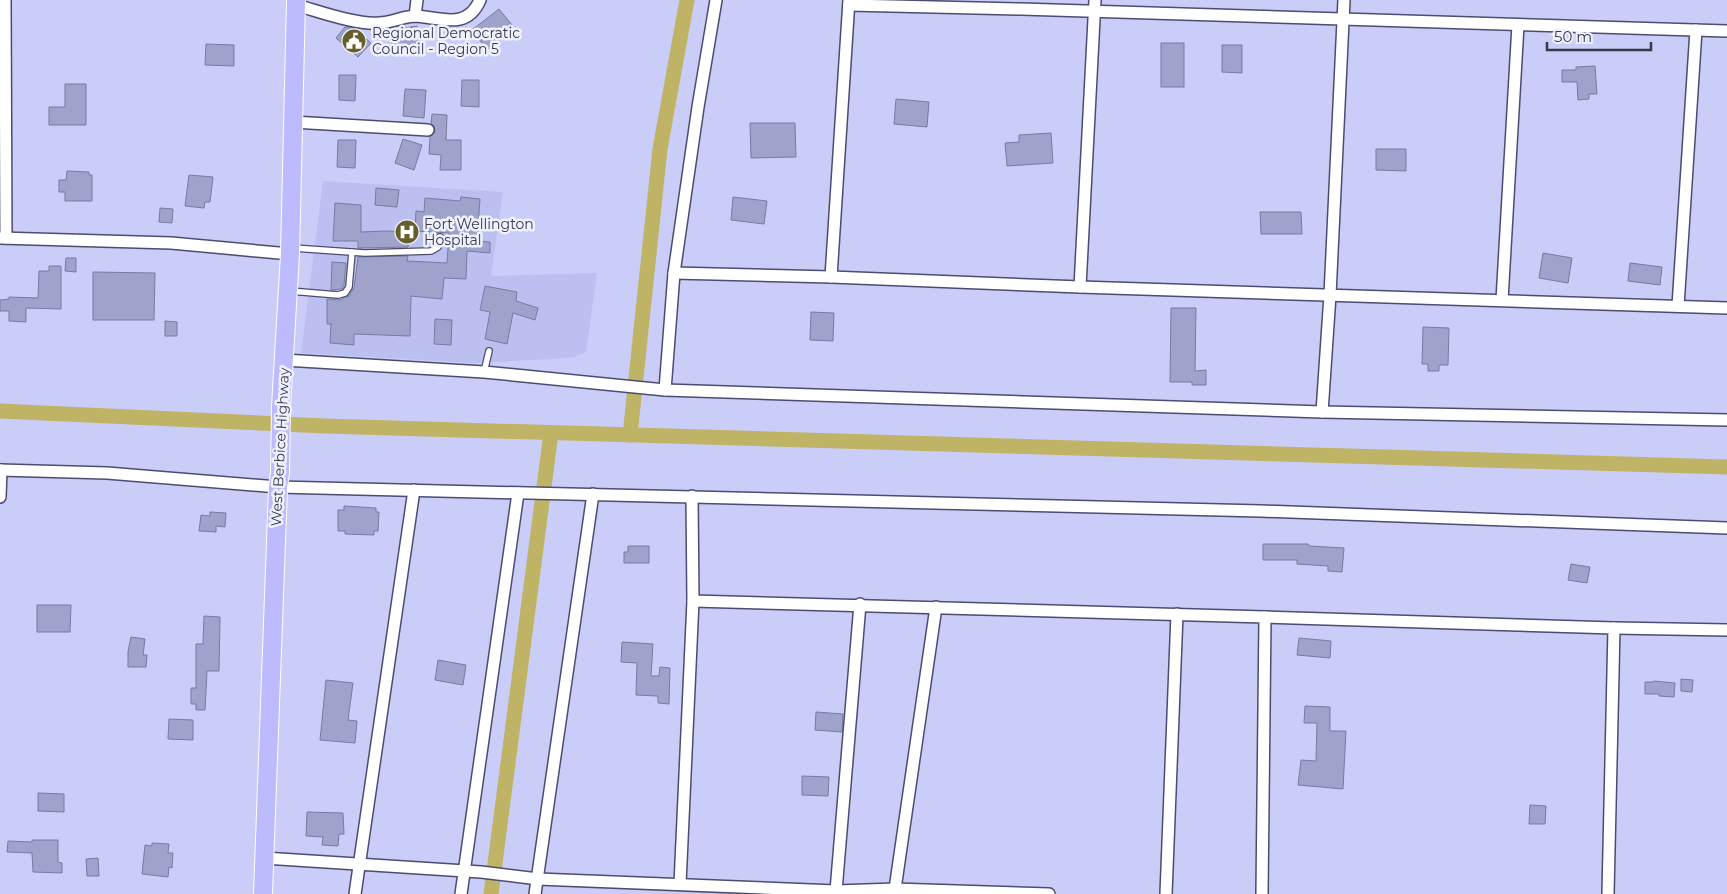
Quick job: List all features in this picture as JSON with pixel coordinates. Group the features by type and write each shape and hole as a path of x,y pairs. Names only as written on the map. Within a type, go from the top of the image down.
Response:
{"main road":[{"name":"West Berbice Highway","path":"263,894 281,407 290,251 296,2"}],"street":[{"path":"6,0 3,238 171,243 290,251"},
{"path":"415,16 417,0"},
{"path":"296,2 348,19 378,24 415,16 456,20 466,18 476,9 480,0"},
{"path":"665,390 674,273 698,107 716,0"},
{"path":"1322,412 1330,295 1344,0"},
{"path":"831,277 849,3 1094,6 1343,19 1727,31"},
{"path":"1080,287 1094,6"},
{"path":"1502,300 1518,25"},
{"path":"1678,306 1696,30"},
{"path":"293,122 428,130"},
{"path":"674,273 1727,308"},
{"path":"284,360 484,372 665,390 1322,412 1727,420"},
{"path":"0,497 1,470 279,480 414,490 1260,511 1727,528"},
{"path":"355,894 414,490"},
{"path":"461,894 518,493"},
{"path":"535,894 593,494"},
{"path":"680,884 693,601 692,496"},
{"path":"693,601 860,604 1727,630"},
{"path":"836,891 860,604"},
{"path":"895,889 936,607"},
{"path":"1166,894 1177,614"},
{"path":"1262,894 1266,617"},
{"path":"1608,894 1614,628"},
{"path":"264,858 480,872 538,879 836,891 895,889 1050,894"}],"lane":[{"path":"290,251 392,253 431,251 438,247 440,237"},
{"path":"288,291 342,295 348,291 352,252"},
{"path":"484,372 489,351"}],"shaded area":[{"name":"Fort Wellington Hospital","path":"323,181 503,192 491,276 597,273 586,352 574,357 474,363 301,353"}],"building":[{"path":"499,9 512,25 503,32 506,36 487,50 472,30"},
{"path":"417,26 420,44 392,47 390,30"},
{"path":"345,27 354,28 371,43 358,57 336,38"},
{"path":"1161,43 1184,43 1184,87 1161,87"},
{"path":"206,44 234,45 234,66 205,65"},
{"path":"1222,45 1242,45 1242,73 1222,72"},
{"path":"1595,66 1597,94 1589,94 1589,99 1578,100 1577,82 1562,82 1562,70 1576,70 1576,67"},
{"path":"339,75 356,75 355,101 339,100"},
{"path":"462,80 479,80 479,107 461,106"},
{"path":"65,84 86,84 86,125 49,125 49,107 65,107"},
{"path":"405,89 426,90 424,118 403,116"},
{"path":"896,99 929,102 927,127 894,124"},
{"path":"432,114 447,115 446,140 461,140 461,170 440,170 441,155 429,154 430,137 435,131 431,123"},
{"path":"750,123 795,123 796,157 751,158"},
{"path":"1051,133 1053,163 1007,166 1005,143 1019,142 1019,135"},
{"path":"403,139 422,145 414,170 395,163"},
{"path":"338,140 356,140 355,168 337,167"},
{"path":"1376,149 1406,149 1406,171 1376,170"},
{"path":"67,171 89,172 89,175 92,175 92,201 65,201 65,192 59,192 59,180 66,180"},
{"path":"189,175 213,177 210,202 205,202 204,208 185,206"},
{"path":"376,188 399,190 397,207 375,205"},
{"path":"461,197 480,199 477,241 490,242 490,253 467,251 466,279 444,278 442,299 411,296 410,336 354,334 354,345 330,343 331,324 327,324 327,299 339,300 349,296 354,288 358,257 408,256 407,261 447,263 449,233 415,231 416,211 424,212 425,198 460,201"},
{"path":"733,197 767,201 764,224 731,220"},
{"path":"335,203 361,205 361,232 409,232 408,247 358,248 358,241 333,241"},
{"path":"160,208 173,209 172,223 159,222"},
{"path":"1260,212 1301,212 1302,234 1261,234"},
{"path":"1543,253 1572,258 1568,283 1539,278"},
{"path":"66,258 76,258 76,272 65,271"},
{"path":"332,262 346,263 342,289 331,290"},
{"path":"1630,263 1662,267 1660,285 1628,281"},
{"path":"49,266 61,266 61,309 26,308 26,322 9,321 9,311 0,311 0,300 9,299 9,297 38,298 39,271 49,271"},
{"path":"93,272 155,273 154,320 93,320"},
{"path":"485,286 517,292 516,301 538,308 535,320 513,313 507,344 485,339 490,312 480,310"},
{"path":"1171,308 1196,308 1195,371 1206,370 1206,385 1192,385 1192,382 1170,382"},
{"path":"811,312 834,313 833,341 810,340"},
{"path":"435,319 452,320 451,345 434,344"},
{"path":"165,321 177,322 177,336 165,336"},
{"path":"1423,327 1449,328 1448,365 1439,365 1439,371 1428,371 1428,364 1422,364"},
{"path":"344,506 376,508 376,512 379,512 378,531 374,531 374,535 345,534 345,531 338,531 338,510 344,510"},
{"path":"210,512 226,513 225,527 216,526 216,532 199,531 201,515 210,516"},
{"path":"1263,544 1308,544 1310,546 1344,548 1342,572 1328,571 1328,566 1297,564 1297,560 1263,560"},
{"path":"628,546 649,546 649,563 624,563 624,552 628,552"},
{"path":"1571,564 1590,567 1587,583 1568,580"},
{"path":"37,605 71,605 70,632 37,632"},
{"path":"204,616 220,617 219,671 207,671 205,710 196,710 196,704 191,704 191,688 196,688 196,644 203,644"},
{"path":"131,637 145,639 143,655 147,655 146,667 128,667 128,651"},
{"path":"1299,638 1331,641 1330,658 1297,655"},
{"path":"622,642 653,644 651,676 659,676 660,667 670,668 669,704 658,703 658,696 636,695 637,663 621,662"},
{"path":"438,660 466,665 463,685 435,680"},
{"path":"1681,679 1693,680 1692,692 1681,691"},
{"path":"326,680 353,683 348,720 357,721 355,743 320,740"},
{"path":"1645,682 1675,683 1674,697 1645,694"},
{"path":"1305,706 1330,707 1330,731 1346,731 1343,789 1298,785 1301,760 1316,761 1317,723 1304,723"},
{"path":"816,712 843,714 842,732 815,730"},
{"path":"169,719 193,720 193,740 168,739"},
{"path":"802,776 829,777 828,796 802,795"},
{"path":"38,793 64,794 64,812 38,811"},
{"path":"1530,805 1546,806 1545,824 1529,824"},
{"path":"307,812 343,813 344,834 339,834 338,846 322,845 323,837 306,836"},
{"path":"32,840 58,840 58,862 62,863 62,873 33,872 32,853 7,852 8,841 32,842"},
{"path":"152,843 169,844 168,853 173,853 172,868 169,867 168,877 142,874 145,845 152,846"},
{"path":"98,858 99,876 87,876 86,859"}],"waterway":[{"path":"630,435 660,149 687,0"},
{"path":"0,411 325,426 1727,467"},
{"path":"491,894 551,433"}],"place":[{"name":"Regional Democratic Council - Region 5","path":"354,41"},
{"name":"Fort Wellington Hospital","path":"407,232"}]}
